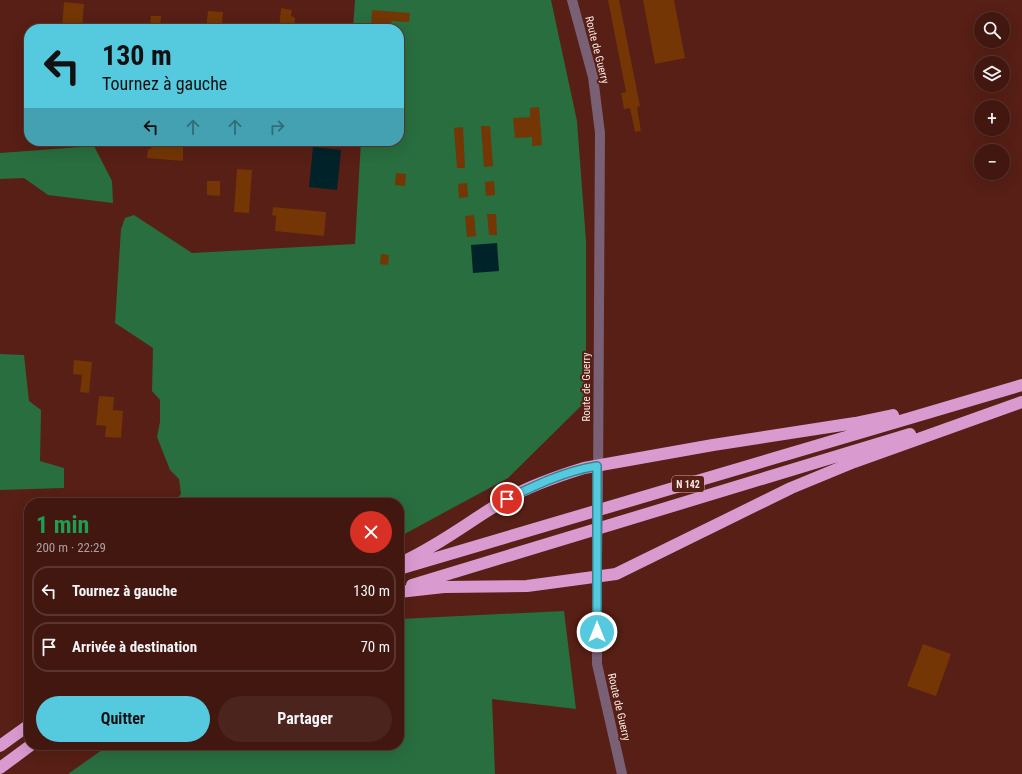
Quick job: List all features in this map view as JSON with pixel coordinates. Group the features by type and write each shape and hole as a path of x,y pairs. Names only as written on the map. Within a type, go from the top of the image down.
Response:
{"highway":[{"name":"N 142","path":"404,568 1022,385"},
{"path":"404,561 421,553 507,499 531,487 564,474 597,466 713,445 855,423 977,398"},
{"path":"404,591 444,587 527,586 616,574 791,488 854,462 1022,402"},
{"name":"N 142","path":"404,587 1022,402"},
{"path":"0,746 24,729"},
{"path":"0,768 24,750"}],"street":[{"name":"Route de Guerry","path":"572,0 593,77 600,134 597,664 622,774"}],"green space":[{"path":"355,0 551,0 577,121 586,241 586,401 508,478 404,534 404,498 177,498 181,494 179,479 170,470 157,437 160,422 160,400 152,391 153,348 115,323 121,229 125,218 134,215 192,253 355,244 361,146 404,146 404,24 353,24"},
{"path":"94,146 112,181 113,203 48,195 24,178 0,179 0,153"},
{"path":"0,354 24,355 29,401 41,410 40,461 64,468 64,488 0,490"},
{"path":"564,611 576,709 492,699 495,774 68,774 102,750 404,750 404,619"}],"water":[{"path":"313,147 341,150 337,190 309,187"},
{"path":"497,243 499,271 473,273 471,245"}],"building":[{"path":"608,0 619,0 640,106 637,107 641,131 635,132 630,108 624,109 621,93 626,92"},
{"path":"643,0 674,0 685,58 655,64"},
{"path":"64,2 84,4 82,24 62,24"},
{"path":"281,8 292,10 291,16 295,18 294,24 279,24"},
{"path":"372,10 410,13 409,22 392,21 390,24 371,24"},
{"path":"208,11 223,12 222,24 207,24"},
{"path":"151,16 161,16 160,24 150,24"},
{"path":"539,107 542,145 532,146 532,137 515,138 513,118 530,117 530,108"},
{"path":"481,126 490,126 493,166 484,167"},
{"path":"463,127 465,168 457,168 454,128"},
{"path":"151,146 183,146 183,161 147,158 148,149 151,149"},
{"path":"237,169 252,170 249,213 234,212"},
{"path":"396,173 406,174 405,186 395,185"},
{"path":"207,181 220,181 220,196 207,195"},
{"path":"494,181 495,195 486,196 485,182"},
{"path":"467,183 468,197 459,198 458,184"},
{"path":"273,207 326,212 324,236 275,231 276,216 272,215"},
{"path":"487,214 496,214 497,235 489,235"},
{"path":"474,215 476,236 467,237 465,216"},
{"path":"381,254 389,255 388,265 380,264"},
{"path":"74,360 92,362 89,393 80,392 82,375 73,374"},
{"path":"99,396 114,397 113,410 123,411 121,438 105,437 106,426 96,425"},
{"path":"923,644 951,654 936,696 907,686"}],"route":[{"path":"507,499 531,487 564,474 597,466 597,632"}]}
